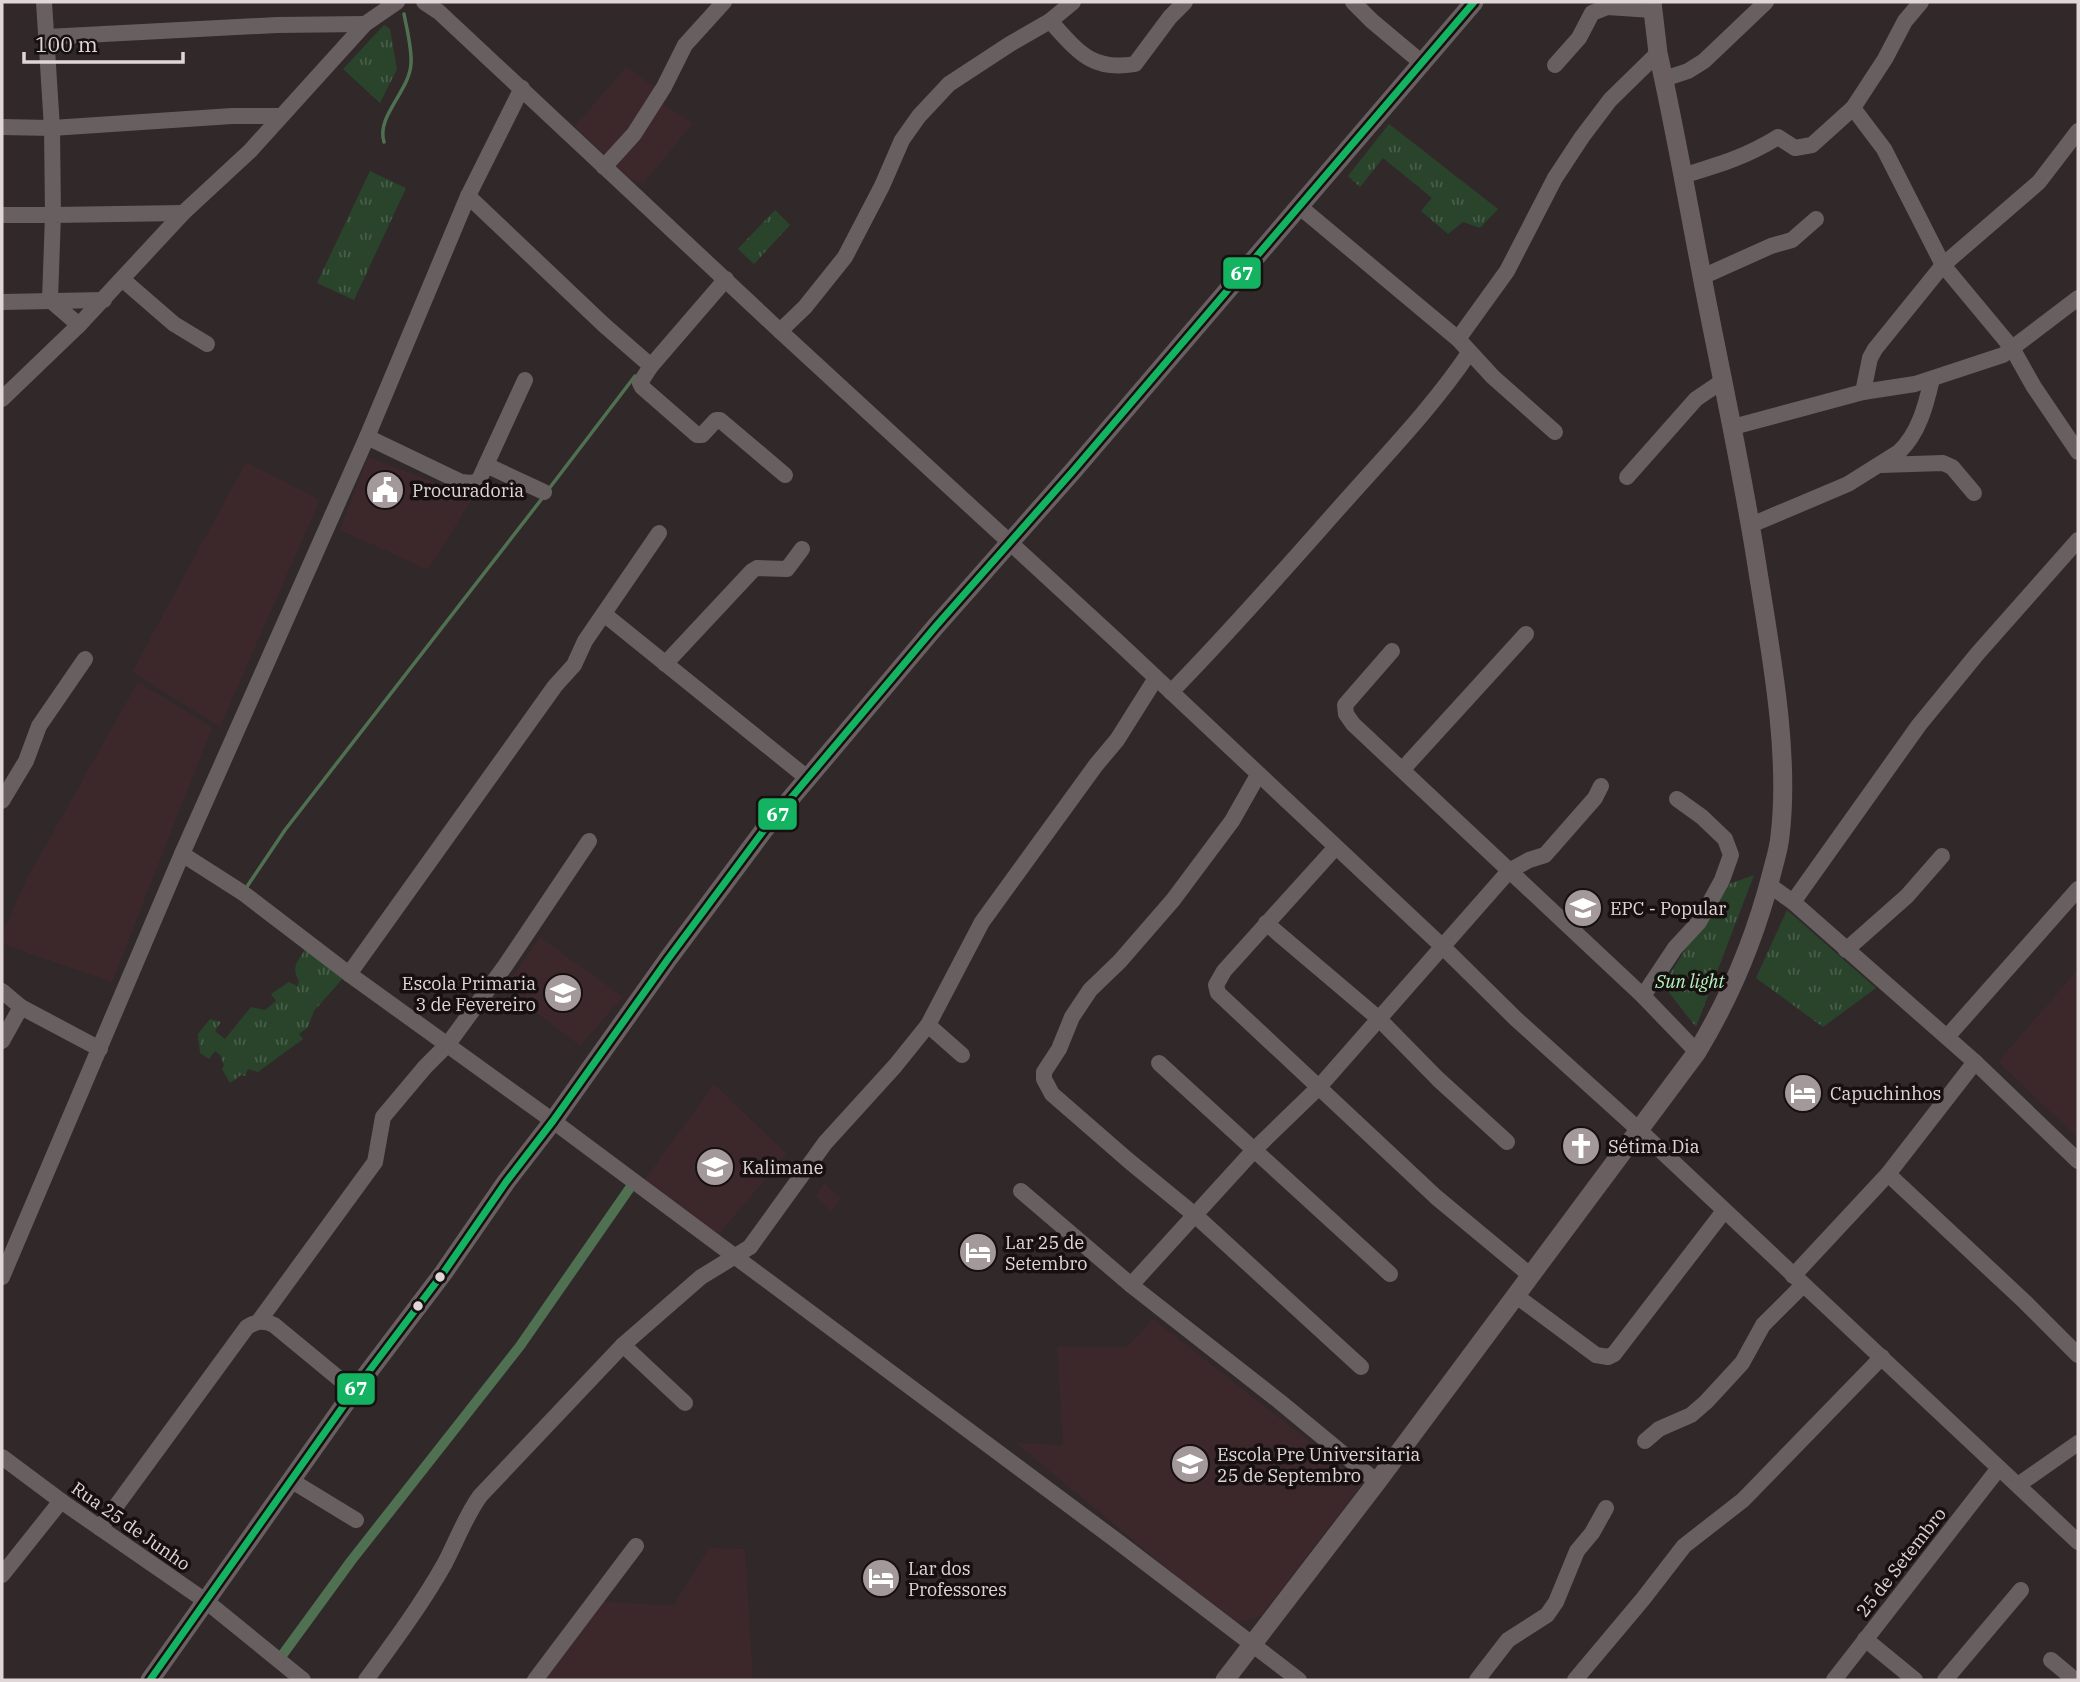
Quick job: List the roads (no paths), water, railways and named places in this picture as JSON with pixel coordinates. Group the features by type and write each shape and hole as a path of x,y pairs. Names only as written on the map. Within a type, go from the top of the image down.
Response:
{"main road":[{"path":"149,1680 506,1182 554,1121 668,959 764,830 806,777 1010,544 1474,2"},
{"path":"1225,1680 1377,1482 1697,1052 1713,1026 1736,977 1756,928 1769,885 1780,837 1782,787 1774,681 1751,524 1658,53 1652,6"}],"street":[{"path":"44,2 54,215 50,300"},
{"path":"5,392 79,325 183,213 250,151 280,116 321,76 365,24 397,2"},
{"path":"424,2 443,7 604,167 1156,678 1515,1018 1639,1130 2078,1542"},
{"path":"604,167 634,134 664,87 685,44 724,2"},
{"path":"780,331 805,307 845,257 883,186 902,140 919,116 950,84 1050,20 1073,2"},
{"path":"1050,20 1075,48 1091,61 1106,66 1123,66 1135,64 1170,16 1185,2"},
{"path":"1353,2 1422,63"},
{"path":"1664,79 1688,71 1704,61 1766,2"},
{"path":"1682,176 1739,159 1778,137 1795,148 1812,145 1853,108 1885,59 1905,21 1921,2"},
{"path":"1555,65 1579,38 1592,13 1607,7 1652,6"},
{"path":"47,37 276,25 365,24"},
{"path":"1458,339 1507,271 1555,178 1581,137 1610,100 1658,53"},
{"path":"2,1278 182,854 367,437 468,196 522,88"},
{"path":"1853,108 1884,149 1943,265 2012,348 2078,453"},
{"path":"2,127 52,128 232,116 280,116"},
{"path":"1863,392 1870,358 1875,349 1943,265 2039,182 2078,131"},
{"path":"468,196 604,325 652,366"},
{"path":"1300,207 1458,339 1469,353 1555,432"},
{"path":"2,215 183,213"},
{"path":"1702,277 1770,246 1793,240 1816,219"},
{"path":"122,279 166,318 207,344"},
{"path":"726,279 652,366 640,385 697,435 702,435 716,420 720,420 785,475"},
{"path":"1733,426 1863,392 1915,384 2003,355 2078,298"},
{"path":"50,300 79,325"},
{"path":"2,302 104,300"},
{"path":"1171,692 1223,639 1380,462 1449,383 1469,353"},
{"path":"1751,524 1848,484 1906,446 1920,422 1932,379"},
{"path":"367,437 461,482 472,483 479,480 525,380"},
{"path":"1627,477 1696,399 1724,380"},
{"path":"1879,465 1943,463 1952,467 1974,493"},
{"path":"486,465 544,492"},
{"path":"349,974 555,686 573,665 585,641 659,533"},
{"path":"1793,902 1919,724 2078,540"},
{"path":"665,664 752,571 757,568 787,569 802,549"},
{"path":"604,614 806,777"},
{"path":"1403,769 1526,634"},
{"path":"1392,651 1344,709 1353,724 1643,996 1697,1052"},
{"path":"2,801 26,761 39,726 85,659"},
{"path":"366,1680 445,1563 467,1514 480,1496 623,1345 701,1277 750,1247 825,1143 895,1066 928,1025 982,922 1117,740 1156,678"},
{"path":"1258,775 1233,821 1173,900 1120,961 1090,990 1072,1017 1059,1049 1044,1072 1044,1079 1052,1094 1196,1216 1361,1367"},
{"path":"1131,1285 1255,1149 1319,1087 1509,872 1529,860 1545,855 1595,798 1601,786"},
{"path":"1643,996 1675,948 1699,922 1723,880 1731,855 1725,839 1702,817 1677,799"},
{"path":"100,1528 247,1327 259,1321 375,1162 383,1117 448,1044 505,966 589,841"},
{"path":"1335,848 1224,971 1216,985 1218,993 1436,1197 1530,1275"},
{"path":"182,854 243,893 349,974 554,1121 1299,1680"},
{"path":"1846,950 1907,896 1942,856"},
{"path":"1769,885 1793,902 1975,1062 2078,1161"},
{"path":"1947,1037 2078,888"},
{"path":"1266,923 1378,1018 1438,1079 1507,1142"},
{"path":"2,990 21,1007 100,1049"},
{"path":"2,1041 21,1007"},
{"path":"928,1025 962,1055"},
{"path":"1645,1441 1659,1429 1691,1415 1742,1363 1763,1325 1888,1174 1975,1062"},
{"path":"1158,1063 1390,1274"},
{"path":"1888,1174 2078,1355"},
{"path":"1021,1191 1131,1285 1377,1482"},
{"path":"1515,1295 1596,1355 1608,1357 1614,1354 1645,1315 1724,1211"},
{"path":"259,1321 274,1325 355,1391"},
{"path":"623,1345 685,1403"},
{"path":"1575,1680 1684,1546 1742,1500 1882,1357"},
{"path":"2018,1485 2078,1443"},
{"name":"Rua 25 de Junho","path":"2,1457 206,1602 303,1680"},
{"name":"25 de Setembro","path":"1834,1680 1999,1468"},
{"path":"292,1481 355,1521"},
{"path":"2,1575 61,1501"},
{"path":"1478,1680 1508,1640 1547,1615 1556,1602 1577,1551 1592,1533 1606,1508"},
{"path":"535,1680 636,1546"},
{"path":"1945,1680 2021,1590"},
{"path":"1865,1639 1914,1680"},
{"path":"2051,1660 2075,1680"}],"waterway":[{"path":"384,142 385,123 405,84 411,64 404,14"},
{"path":"548,490 635,376"},
{"path":"246,888 285,830 544,496"},
{"path":"278,1661 351,1561 520,1346 634,1182"}],"place":[{"name":"Procuradoria","path":"385,490"},
{"name":"EPC - Popular","path":"1583,908"},
{"name":"Escola Primaria 3 de Fevereiro","path":"563,993"},
{"name":"Capuchinhos","path":"1803,1093"},
{"name":"Sétima Dia","path":"1581,1146"},
{"name":"Kalimane","path":"715,1167"},
{"name":"Lar 25 de Setembro","path":"978,1252"},
{"name":"Escola Pre Universitaria 25 de Septembro","path":"1190,1464"},
{"name":"Lar dos Professores","path":"881,1578"}],"park label":[{"name":"Sun light","path":"1690,981"}]}
